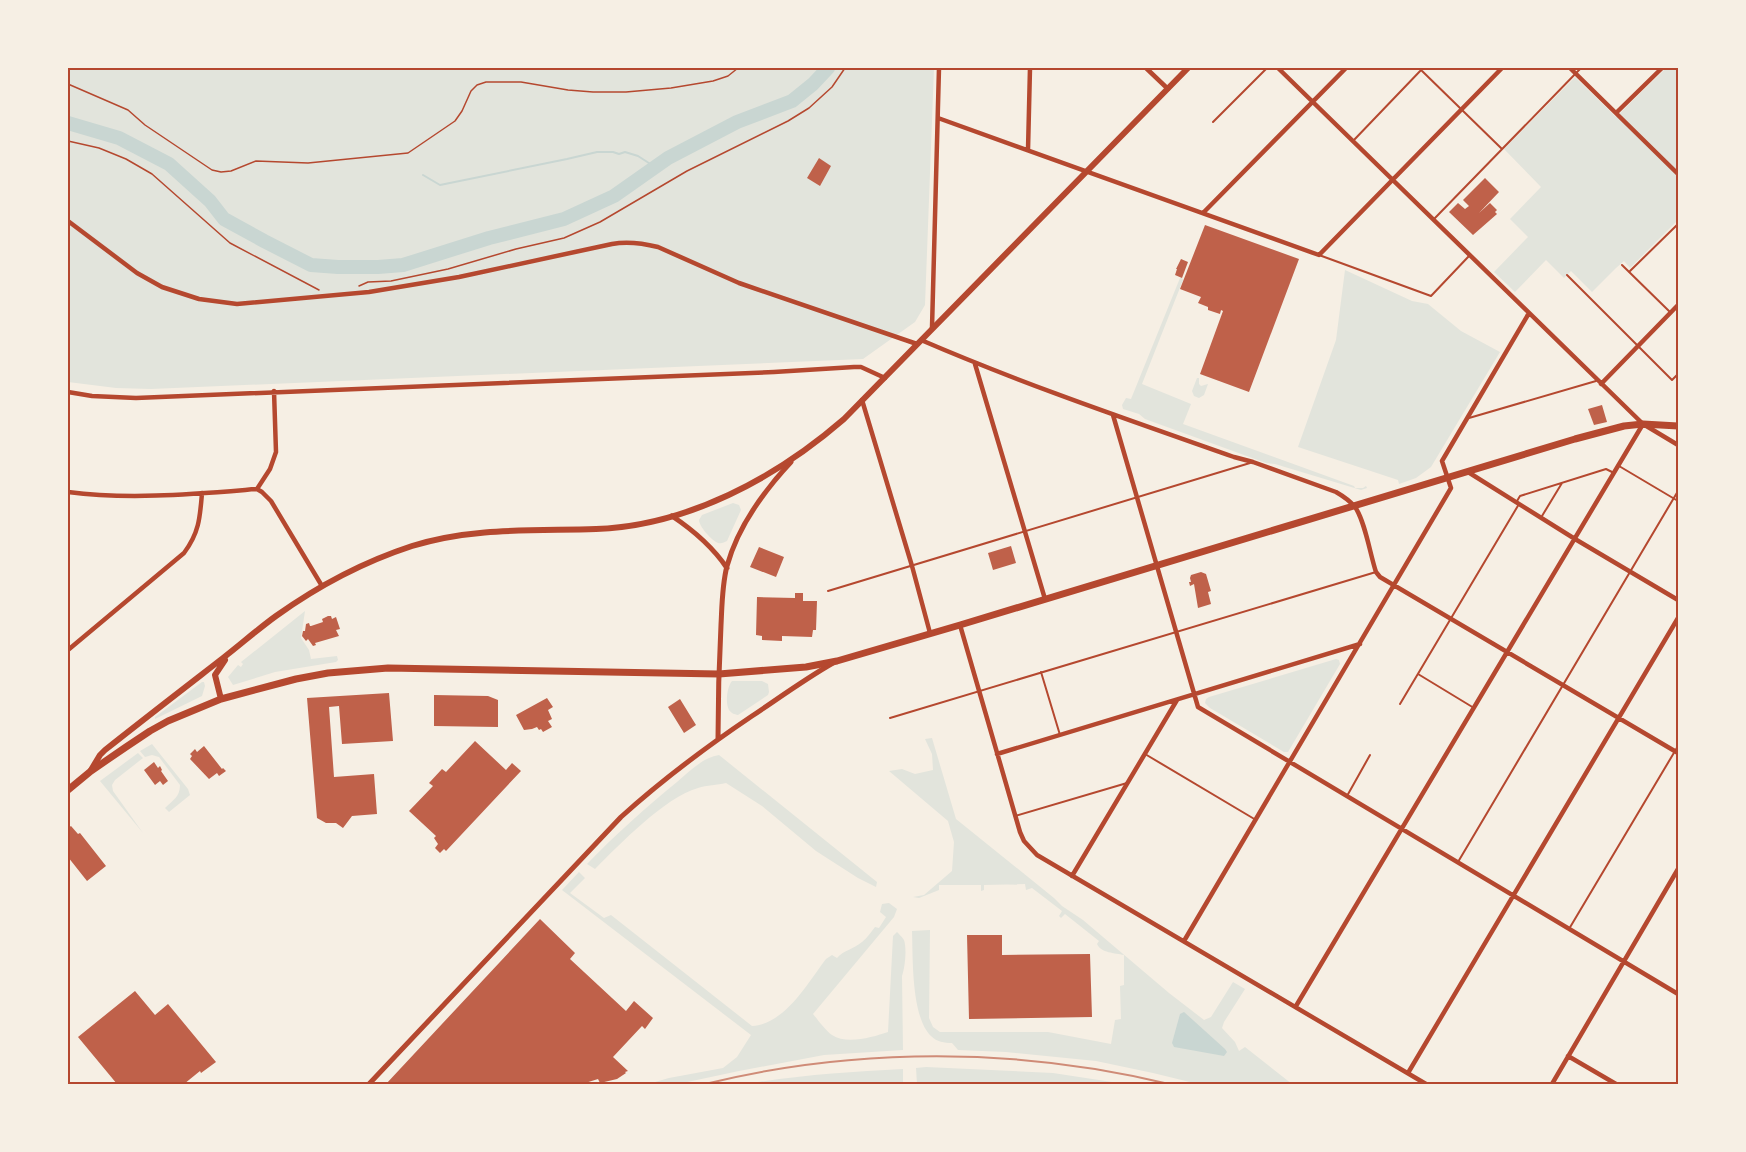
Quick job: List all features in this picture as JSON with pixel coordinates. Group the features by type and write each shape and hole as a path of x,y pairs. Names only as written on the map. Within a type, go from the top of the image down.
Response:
{"main road":[{"path":"91,771 105,750 274,617 344,574 390,554 447,538 489,531 605,529 672,516 733,493 775,471 824,436 885,378 1188,68"},
{"path":"68,790 91,771 150,731 185,713 221,699 296,679 328,673 378,669 719,674 779,670 837,661 1621,427 1643,424 1678,426"},
{"path":"221,699 215,675 220,665 240,645"}],"street":[{"path":"932,328 939,68"},
{"path":"1028,150 1030,68"},
{"path":"1146,68 1168,89"},
{"path":"1278,68 1643,424 1678,445"},
{"path":"1203,213 1346,68"},
{"path":"938,118 1319,255 1502,68"},
{"path":"1570,68 1678,174"},
{"path":"1616,113 1662,68"},
{"path":"68,222 137,273 162,287 199,299 237,304 369,292 459,278 620,243 645,243 658,247 739,283 919,342 1113,414 1336,492 1345,497 1359,516 1376,572 1380,577 1677,750"},
{"path":"1600,382 1678,305"},
{"path":"1184,941 1451,488 1442,461 1529,313"},
{"path":"975,364 1045,599"},
{"path":"68,393 136,398 854,367 861,367 885,378"},
{"path":"257,489 270,469 276,452 274,391"},
{"path":"862,400 930,633"},
{"path":"1113,414 1198,707 1678,994"},
{"path":"1296,1006 1643,424"},
{"path":"718,739 719,674 726,568 736,540 752,511 794,458"},
{"path":"1467,472 1678,600"},
{"path":"68,492 119,497 202,494 257,489 271,501 322,586"},
{"path":"68,650 184,553 200,521 202,494"},
{"path":"672,516 703,540 726,568"},
{"path":"1408,1074 1678,618"},
{"path":"960,625 1015,816 1020,832 1029,848 1072,876 1426,1084"},
{"path":"997,754 1360,644"},
{"path":"369,1084 604,833 656,786 718,739 837,661"},
{"path":"1072,876 1177,699"},
{"path":"1552,1084 1678,869"},
{"path":"1568,1056 1616,1084"}],"lane":[{"path":"1213,122 1267,68"},
{"path":"1353,141 1421,68 1502,149"},
{"path":"1434,219 1581,68"},
{"path":"1629,272 1678,224"},
{"path":"1319,255 1431,296 1470,255"},
{"path":"1622,265 1671,313"},
{"path":"1567,275 1672,380 1678,374"},
{"path":"1466,419 1600,382"},
{"path":"828,591 1253,462"},
{"path":"1619,466 1678,501"},
{"path":"1400,704 1520,496 1606,469 1614,473"},
{"path":"1541,517 1562,483"},
{"path":"1458,862 1678,491"},
{"path":"890,718 1376,572"},
{"path":"1041,672 1060,735"},
{"path":"1418,674 1474,708"},
{"path":"1569,929 1677,750"},
{"path":"1145,754 1256,820"},
{"path":"1347,796 1370,755"},
{"path":"1015,816 1127,783"}],"path":[{"path":"68,84 128,110 145,125 212,170 221,172 231,171 256,161 308,163 408,153 454,121 462,111 471,91 477,85 486,82 521,82 593,92 635,92 713,81 728,76 738,68"},
{"path":"354,288 368,282 391,281 448,269 564,238 600,222 655,188 810,108 832,87 845,68"},
{"path":"68,141 99,148 126,159 152,174 230,243 316,289 324,291"}],"shaded area":[{"path":"68,68 934,68 925,305 915,322 863,359 151,389 116,388 68,382"},
{"path":"1666,68 1678,70 1678,220 1630,268 1624,261 1592,292 1571,271 1564,278 1546,260 1515,292 1494,272 1528,237 1510,219 1541,187 1504,149 1575,77 1616,117"},
{"path":"1345,270 1412,301 1428,304 1461,331 1500,352 1431,467 1416,478 1399,484 1398,480 1298,447 1336,340"},
{"path":"1180,278 1183,280 1142,384 1191,404 1183,424 1355,488 1366,486 1367,488 1361,490 1266,463 1123,409 1122,405 1126,398 1131,399"},
{"path":"1197,378 1201,386 1208,384 1204,395 1199,398 1194,396 1192,391"},
{"path":"733,503 739,505 741,510 727,541 718,543 706,533 699,520 702,515"},
{"path":"305,611 301,638 309,650 311,659 337,656 338,660 275,672 233,685 228,677 238,665 241,667 243,664 241,662"},
{"path":"1336,659 1340,664 1288,752 1284,752 1205,703 1209,697"},
{"path":"732,681 762,681 768,684 768,695 738,715 733,714 729,710 727,699"},
{"path":"202,682 205,686 202,696 155,719 155,717"},
{"path":"932,738 956,819 1062,906 1083,920 1204,1020 1211,1017 1233,982 1245,989 1222,1028 1235,1042 1239,1051 1245,1047 1292,1084 1198,1084 1096,1061 1006,1052 958,1050 952,1043 941,1042 931,1036 924,1027 916,1001 912,931 930,930 929,1018 933,1027 940,1032 1048,1032 1111,1044 1115,1020 1121,1019 1120,986 1124,985 1124,955 1099,947 1097,944 1099,941 1065,914 1061,918 1059,916 1062,911 1032,888 1026,890 1025,884 984,885 984,890 981,891 981,885 939,885 939,890 919,898 913,897 924,895 952,871 954,842 948,821 889,771 902,769 915,774 933,770 932,754 925,739"},
{"path":"152,744 188,789 190,795 169,812 165,808 177,795 180,785 159,757 152,755 145,757 140,751"},
{"path":"138,753 143,758 115,780 112,785 113,791 143,833 100,781"},
{"path":"719,755 877,882 876,887 816,851 762,806 726,783 701,787 671,801 643,823 595,869 587,864 630,822 691,770 707,759"},
{"path":"579,872 585,878 570,893 604,918 611,915 752,1026 764,1024 785,1011 826,959 832,955 837,958 862,942 875,927 879,928 886,917 880,912 882,904 889,903 897,909 894,917 813,1014 832,1035 838,1038 852,1040 888,1032 893,936 897,932 904,940 905,948 902,976 903,1050 824,1055 678,1084 648,1084 723,1068 737,1057 751,1035 562,890"},
{"path":"1184,1012 1225,1049 1227,1052 1224,1056 1174,1047 1172,1043 1180,1014"},
{"path":"916,1068 1053,1073 1125,1084 917,1084"},
{"path":"903,1069 903,1084 826,1082 746,1084 805,1076"}],"building":[{"path":"819,158 831,166 820,186 807,178"},
{"path":"1485,178 1499,192 1479,213 1490,203 1497,210 1495,212 1497,214 1473,235 1449,212 1458,203 1465,209 1469,206 1463,200"},
{"path":"1205,225 1299,259 1249,392 1200,374 1223,311 1221,310 1220,314 1208,310 1208,307 1198,303 1201,297 1180,289"},
{"path":"1181,259 1188,262 1182,278 1175,275"},
{"path":"1602,405 1607,422 1594,425 1588,409"},
{"path":"1011,546 1016,563 993,570 988,553"},
{"path":"759,547 784,557 776,577 750,567"},
{"path":"1201,572 1206,574 1211,591 1208,592 1211,604 1198,608 1194,584 1190,586 1189,582 1191,582 1191,575"},
{"path":"795,593 803,593 803,601 817,601 816,630 813,630 812,637 782,636 782,641 762,640 762,636 756,635 757,597 795,598"},
{"path":"328,616 332,619 336,617 340,629 336,630 339,636 315,643 316,645 313,646 308,639 306,641 302,636 306,624 309,623 311,626 323,622 322,619"},
{"path":"389,693 393,741 342,744 339,706 329,707 334,777 374,774 377,814 352,816 343,828 336,823 326,823 317,818 307,698"},
{"path":"434,695 488,696 498,700 498,727 434,726"},
{"path":"547,698 553,707 548,710 552,719 548,721 552,727 543,732 537,727 524,730 516,715"},
{"path":"680,699 696,725 684,733 668,707"},
{"path":"475,741 506,770 512,763 521,771 446,851 444,849 440,853 435,848 438,844 434,838 436,836 409,811 433,786 429,783 442,769 446,772"},
{"path":"204,746 226,771 219,776 217,773 209,779 190,759 192,756 190,754 195,749 197,752"},
{"path":"154,762 158,768 160,766 168,781 163,785 160,781 155,785 144,770"},
{"path":"71,826 78,834 80,833 106,866 87,881 68,857 68,828"},
{"path":"540,919 575,953 570,959 626,1011 634,1001 653,1018 645,1029 642,1026 613,1057 628,1071 617,1079 600,1083 598,1079 582,1084 386,1084"},
{"path":"967,935 1002,935 1002,955 1090,954 1092,1017 969,1019"},
{"path":"135,991 155,1015 168,1004 216,1062 184,1084 117,1084 78,1037"}],"waterway":[{"path":"68,123 119,138 169,164 210,201 224,219 311,265 378,267 403,265 489,238 564,219 614,196 668,158 737,122 792,101 828,68"},
{"path":"423,175 440,185 597,152 619,154 625,152 638,156 655,167"}],"railway":[{"path":"705,1084 820,1063 937,1056 1054,1063 1169,1084"}]}
